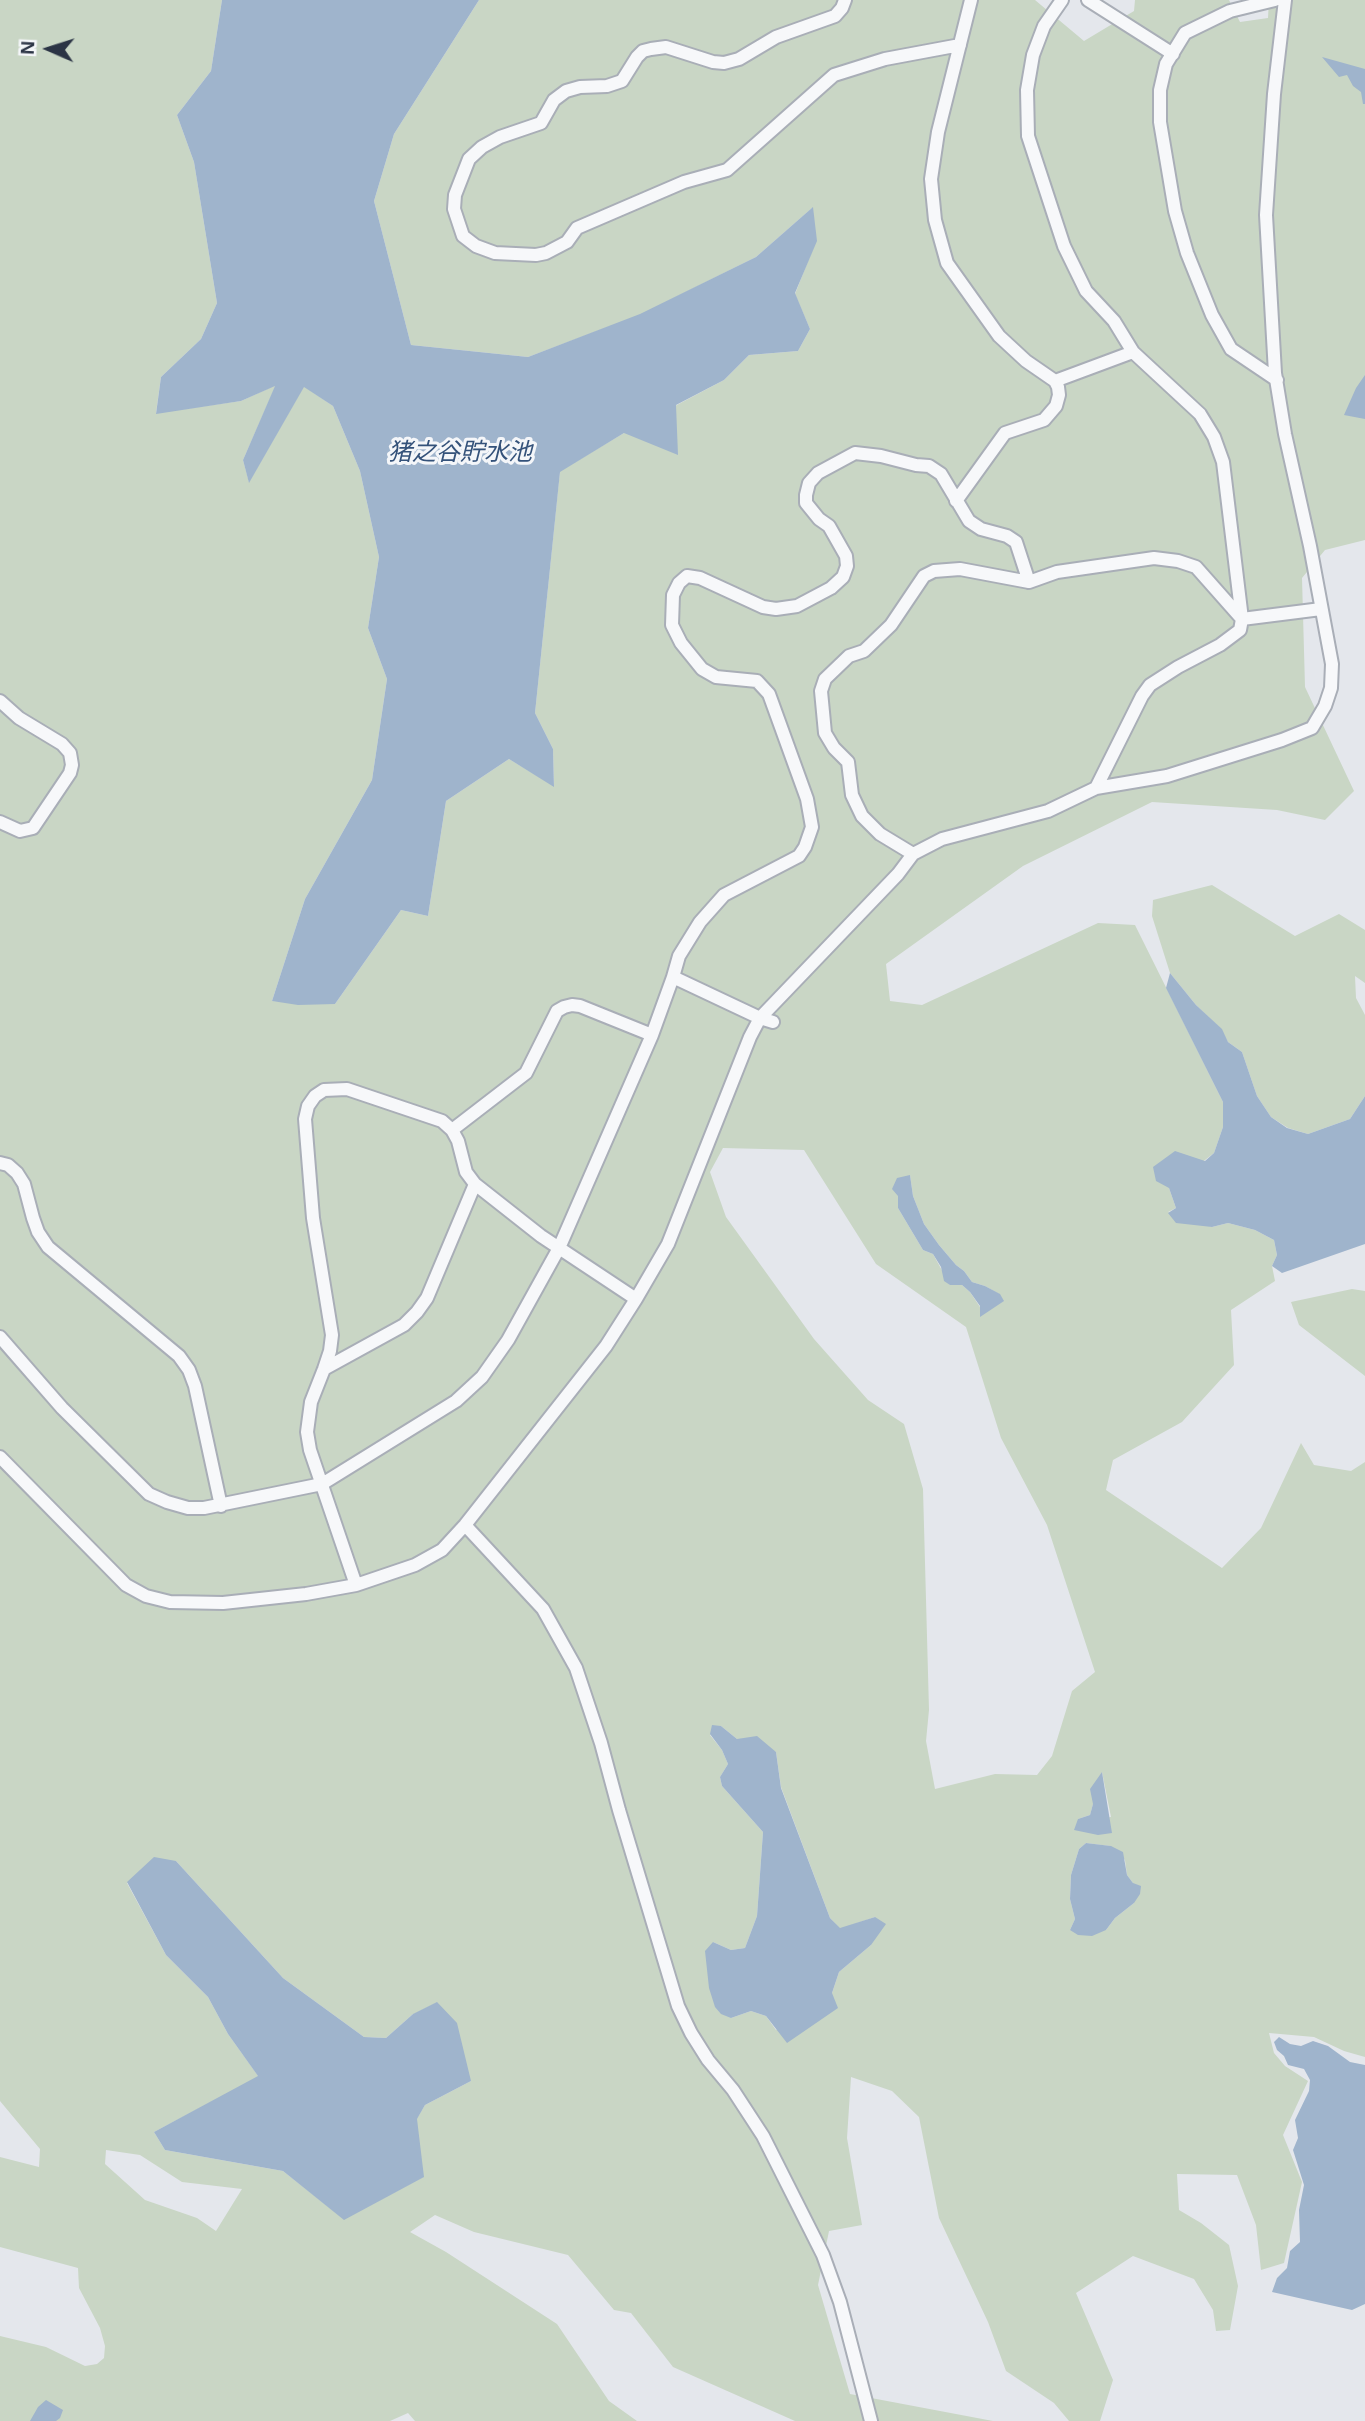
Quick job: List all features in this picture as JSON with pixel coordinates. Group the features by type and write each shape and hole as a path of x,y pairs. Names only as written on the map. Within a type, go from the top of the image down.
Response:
{"street":[{"path":"845,0 835,16 776,37 738,59 713,62 666,47 650,49 637,57 622,81 607,86 580,87 566,92 554,100 541,123 500,137 470,159 455,195 454,209 463,236 476,246 495,253 536,256 546,253 567,242 577,228 684,182 727,170 834,75 884,59 960,45"},
{"path":"956,501 1005,433 1044,420 1056,406 1059,395 1055,381 999,336 947,262 934,220 931,179 938,132 971,0"},
{"path":"1062,0 1044,26 1033,55 1027,90 1028,136 1064,246 1086,291 1114,321 1133,352 1200,414 1214,437 1223,462 1242,619 1240,630 1220,645 1150,685 1096,788"},
{"path":"1088,0 1173,54"},
{"path":"1275,0 1230,11 1185,33 1166,64 1160,90 1160,122 1175,211 1187,253 1212,315 1231,349 1277,380"},
{"path":"0,1457 126,1585 146,1596 170,1602 223,1603 306,1594 356,1585 424,1560 442,1550 465,1525 606,1346 636,1299 668,1244 750,1037 898,874 913,854 942,839 1048,811 1096,788 1167,776 1282,740 1312,727 1325,706 1331,688 1332,664 1285,434 1277,380 1270,308 1266,215 1274,94 1285,0"},
{"path":"1055,381 1133,352"},
{"path":"0,1338 62,1408 149,1494 188,1508 221,1506 322,1484 456,1401 482,1377 508,1340 559,1248 652,1035 679,956 700,922 724,895 799,856 812,827 807,799 769,694 757,681 716,677 702,669 681,643 671,625 673,595 679,583 687,576 700,578 763,607 776,609 797,606 831,588 843,577 847,566 846,556 829,526 818,519 806,503 806,495 809,484 818,473 855,453 929,466 941,474 969,522 1016,542 1029,582"},
{"path":"913,854 880,834 862,816 852,795 848,762 834,748 825,733 821,691 825,680 849,656 864,651 891,625 924,576 934,571 960,569 1029,582 1057,572 1154,558 1178,561 1196,567 1242,619"},
{"path":"1242,619 1321,609"},
{"path":"0,701 19,718 62,744 70,753 72,765 70,773 33,828 20,831 0,822"},
{"path":"673,977 766,1020"},
{"path":"452,1130 526,1073 557,1011 564,1007 572,1004 580,1006 652,1035"},
{"path":"356,1585 310,1450 307,1432 311,1402 330,1351 332,1335 313,1218 305,1119 308,1106 315,1096 324,1090 347,1089 431,1115 442,1121 452,1130 458,1141 466,1172 475,1184 559,1248 636,1299"},
{"path":"0,1163 8,1165 17,1173 33,1218 48,1247 184,1363 195,1386 221,1506"},
{"path":"324,1369 404,1325 417,1312 427,1297 475,1184"},
{"path":"465,1525 544,1609 576,1668 601,1743 678,2006 697,2042 763,2136 823,2255 840,2302 871,2421"}],"green space":[{"path":"0,0 222,0 211,71 177,115 194,162 217,303 201,339 161,377 156,413 241,401 276,385 243,460 249,482 304,386 333,406 360,471 379,557 368,628 387,679 372,780 305,899 272,1001 335,1004 401,910 428,916 446,801 509,759 554,786 553,749 535,713 560,471 624,433 724,380 749,355 798,351 810,329 795,294 816,241 812,208 756,257 640,315 528,357 411,345 374,201 394,134 479,0 1035,0 1084,41 1134,11 1135,0 1229,0 1240,22 1268,18 1269,0 1365,0 1365,540 1325,550 1302,578 1305,687 1354,791 1325,820 1277,810 1152,802 1023,866 886,964 890,1001 922,1005 1098,923 1135,925 1223,1102 1223,1127 1214,1153 1169,1188 1176,1208 1168,1212 1212,1227 1228,1223 1255,1230 1274,1240 1277,1255 1272,1266 1275,1281 1231,1310 1234,1365 1182,1422 1113,1460 1106,1490 1222,1568 1261,1528 1301,1443 1314,1465 1351,1471 1365,1462 1365,2057 1314,2037 1269,2033 1274,2053 1285,2066 1308,2081 1283,2135 1302,2182 1284,2263 1261,2270 1256,2225 1237,2175 1177,2174 1179,2210 1229,2245 1238,2286 1230,2330 1216,2331 1213,2310 1194,2279 1133,2256 1076,2293 1113,2380 1100,2421 1069,2421 1054,2403 1006,2371 988,2322 939,2218 919,2117 892,2091 851,2077 847,2138 862,2225 829,2231 818,2285 850,2394 993,2421 795,2421 673,2367 631,2313 614,2310 568,2255 474,2232 435,2215 410,2232 446,2252 557,2324 609,2401 637,2421 415,2421 408,2413 390,2421 0,2421 0,2336 46,2347 85,2366 97,2364 104,2358 105,2346 100,2328 79,2288 78,2268 0,2247 0,2157 39,2167 40,2149 0,2101","holes":["723,1148 804,1150 876,1264 966,1327 1001,1438 1047,1525 1095,1672 1072,1691 1052,1756 1037,1775 995,1774 935,1789 926,1741 929,1710 923,1489 904,1424 868,1400 814,1339 726,1217 710,1172","910,1175 913,1196 924,1224 939,1245 972,1282 999,1294 1003,1301 980,1307 962,1285 950,1285 933,1254 923,1250 898,1208 898,1196","721,1726 737,1739 776,1752 781,1787 830,1918 840,1929 875,1917 871,1945 839,1972 832,1993 776,2030 766,2016 751,2011 731,2018 713,1942 731,1950 745,1948 757,1916 763,1832 722,1786 720,1777 728,1764 722,1750 710,1735","1102,1772 1111,1817 1078,1819 1090,1815","1086,1843 1110,1846 1125,1860 1127,1875 1133,1883 1134,1903 1115,1918 1106,1930 1070,1930 1075,1919 1070,1899 1071,1875 1079,1849","176,1861 283,1978 364,2037 386,2038 413,2014 471,2081 425,2105 416,2120 423,2177 344,2219 283,2171 165,2150 154,2132 259,2077 228,2034 208,1997 166,1955 127,1883","106,2150 140,2155 182,2182 242,2189 216,2231 197,2218 145,2200 105,2164"]},
{"path":"1212,885 1295,936 1339,914 1365,930 1365,983 1355,976 1356,998 1365,1015 1365,1096 1350,1119 1308,1134 1288,1128 1271,1117 1257,1096 1242,1052 1228,1042 1221,1029 1196,1005 1170,973 1152,916 1153,900"},
{"path":"1352,1289 1365,1291 1365,1376 1299,1325 1291,1302"}],"water":[{"name":"猪之谷貯水池","path":"222,0 479,0 394,134 374,201 411,345 528,357 640,314 756,257 813,207 817,241 795,293 810,329 798,351 749,355 724,380 676,405 678,455 624,433 560,472 535,713 553,749 554,787 509,759 446,801 428,916 401,910 335,1004 298,1005 272,1001 305,899 372,780 387,679 368,628 379,557 360,471 333,406 304,387 249,483 243,460 275,386 241,401 156,414 161,377 201,339 217,303 194,162 177,115 211,71"},
{"path":"1322,57 1365,69 1365,104 1361,92 1353,86 1347,75 1339,77"},
{"path":"1365,375 1365,419 1344,415 1356,388"},
{"path":"1170,973 1196,1005 1222,1029 1228,1042 1242,1052 1257,1096 1271,1117 1287,1128 1308,1134 1350,1119 1365,1096 1365,1244 1282,1273 1272,1266 1277,1255 1274,1240 1255,1230 1228,1223 1212,1227 1176,1223 1168,1213 1176,1208 1169,1188 1156,1181 1153,1167 1175,1151 1205,1161 1214,1153 1223,1127 1223,1102 1166,988"},
{"path":"910,1175 913,1196 924,1224 939,1245 972,1282 1000,1294 1004,1301 980,1317 980,1306 970,1292 962,1285 950,1285 944,1281 941,1267 933,1254 923,1250 898,1208 898,1196 892,1189 897,1178"},
{"path":"712,1725 721,1726 737,1739 757,1736 776,1752 781,1788 830,1918 840,1928 875,1917 886,1924 871,1945 839,1972 832,1993 838,2008 787,2043 766,2016 751,2011 731,2018 721,2014 715,2007 709,1988 705,1951 713,1942 731,1950 745,1948 757,1916 763,1832 722,1786 720,1777 728,1764 710,1734"},
{"path":"1102,1772 1112,1833 1098,1835 1074,1830 1078,1819 1090,1815 1093,1804 1090,1789"},
{"path":"1086,1843 1111,1846 1123,1852 1127,1875 1133,1883 1141,1886 1140,1894 1134,1903 1115,1918 1106,1930 1092,1936 1078,1935 1070,1930 1075,1919 1070,1899 1071,1875 1079,1849"},
{"path":"154,1857 176,1861 283,1978 364,2037 386,2038 413,2014 437,2002 457,2023 471,2081 425,2105 417,2119 424,2177 344,2220 283,2171 165,2150 154,2132 258,2076 228,2034 208,1997 166,1955 127,1882"},
{"path":"1279,2037 1290,2044 1301,2046 1313,2041 1328,2046 1350,2062 1365,2065 1365,2304 1352,2310 1272,2292 1277,2278 1287,2268 1290,2251 1300,2242 1299,2210 1304,2185 1293,2150 1298,2138 1295,2120 1309,2091 1310,2080 1304,2069 1288,2065 1277,2050 1274,2042"},
{"path":"46,2400 63,2410 60,2418 56,2421 30,2421 38,2407"}]}
